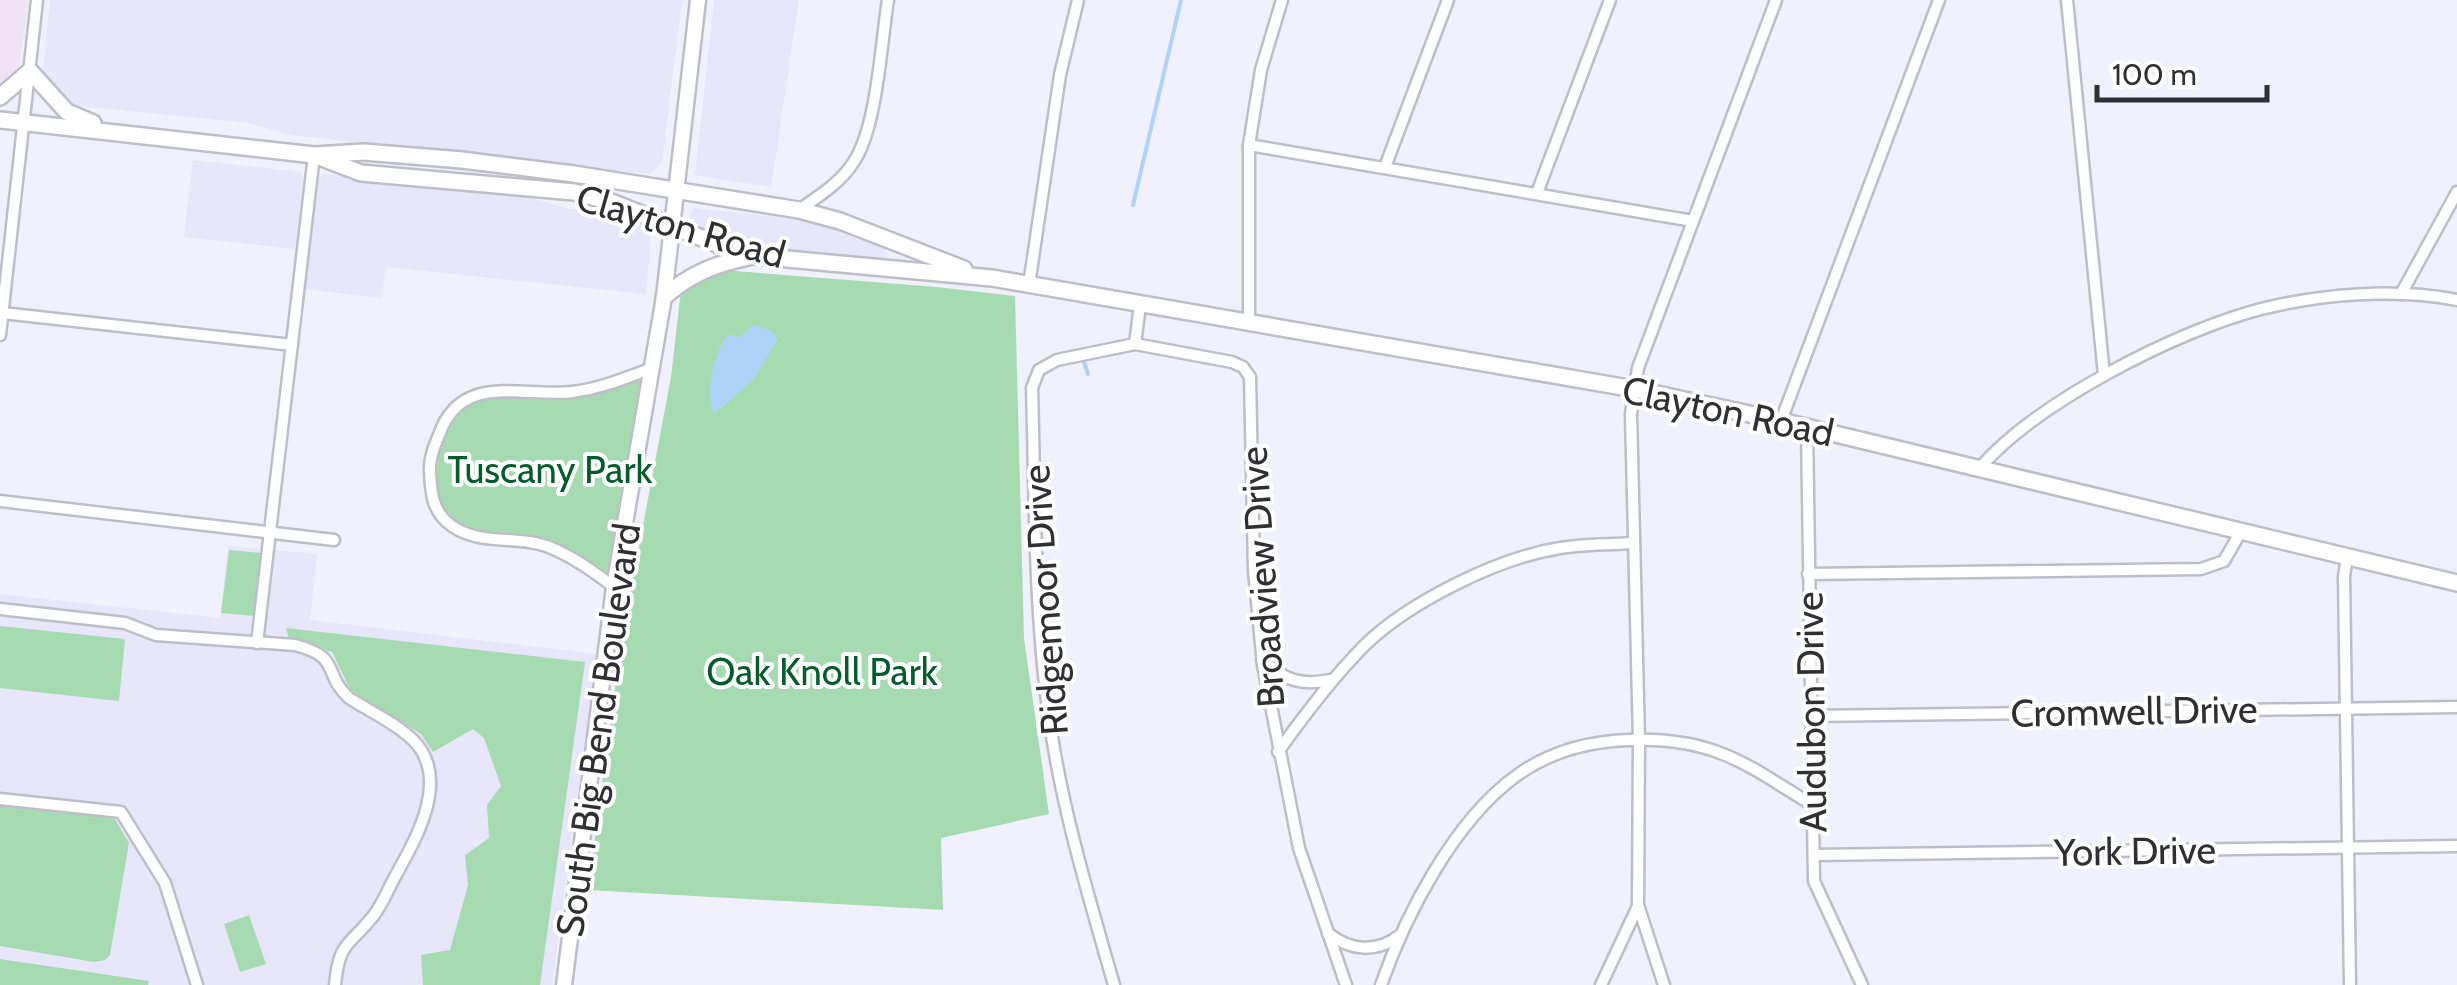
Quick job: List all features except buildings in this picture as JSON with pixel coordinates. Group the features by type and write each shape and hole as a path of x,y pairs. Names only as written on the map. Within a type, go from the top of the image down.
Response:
{"main road":[{"name":"South Big Bend Boulevard","path":"564,985 614,587 664,297 698,0"},
{"path":"0,97 30,71 68,112 120,132"},
{"name":"Clayton Road","path":"0,120 314,154 364,152 574,174 800,210 992,278"},
{"name":"Clayton Road","path":"314,154 361,173 574,192 755,256 992,278 1634,389 2457,583"},
{"path":"664,297 688,276 722,262 755,256"}],"street":[{"path":"0,335 38,0"},
{"path":"800,210 835,184 852,166 865,143 888,0"},
{"path":"1030,285 1060,76 1078,0"},
{"path":"1249,323 1249,145 1260,70 1282,0"},
{"path":"1385,166 1448,0"},
{"path":"1538,193 1610,0"},
{"path":"1664,985 1638,905 1639,740 1631,414 1644,352 1776,0"},
{"path":"1781,421 1939,0"},
{"path":"2068,0 2104,375"},
{"path":"1249,145 1693,221"},
{"path":"257,643 314,154"},
{"path":"2400,294 2457,192"},
{"path":"1979,469 2015,432 2104,375 2196,333 2259,310 2319,298 2400,294 2457,300"},
{"path":"1136,344 1140,305"},
{"path":"2,313 292,345"},
{"name":"Broadview Drive","path":"1136,344 1232,362 1247,371 1254,570 1262,660 1299,848 1346,985"},
{"name":"Ridgemoor Drive","path":"1114,985 1068,820 1048,712 1038,611 1032,388 1033,378 1046,365 1136,344"},
{"path":"614,587 548,546 480,537 452,526 432,504 429,463 444,418 465,401 485,392 513,389 567,393 653,368"},
{"name":"Audubon Drive","path":"1807,428 1817,892 1862,985"},
{"path":"0,501 334,540"},
{"path":"1808,574 2201,569 2224,561 2240,533"},
{"path":"1278,752 1332,680 1369,641 1444,589 1505,562 1556,548 1632,543"},
{"path":"2347,557 2344,577 2350,985"},
{"path":"0,609 125,623 156,635 294,645 314,650 334,670 341,691 415,741 427,766 431,795 417,837 375,914 345,944 337,959 335,985"},
{"path":"1262,660 1290,680 1309,684 1332,680"},
{"name":"Cromwell Drive","path":"1811,716 2457,707"},
{"path":"1381,985 1402,934 1446,852 1495,793 1516,776 1564,751 1590,744 1639,740 1681,743 1722,753 1813,806"},
{"path":"0,799 120,812 165,883 197,985"},
{"name":"York Drive","path":"1814,855 2457,846"},
{"path":"1601,985 1638,905"},
{"path":"1327,932 1348,945 1366,948 1386,944 1402,934"}],"shaded area":[{"path":"0,0 28,0 19,70 0,90"},
{"path":"50,0 682,0 662,163 649,174 290,135 249,123 70,105 45,84"},
{"path":"714,0 799,0 771,187 695,175"},
{"path":"193,160 301,172 295,249 184,237"},
{"path":"324,174 521,195 569,209 616,212 634,218 651,233 646,294 386,267 381,298 304,289 315,182"},
{"path":"694,208 812,221 884,249 887,257 882,261 742,245 692,226 689,216"},
{"path":"228,546 317,554 310,620 597,654 552,985 0,985 0,594 220,618"}],"green space":[{"name":"Oak Knoll Park","path":"722,270 1015,296 1024,638 1049,814 941,838 943,910 588,890 621,642 671,377 680,298 682,289"},
{"name":"Tuscany Park","path":"653,368 614,587 589,568 527,544 452,526 432,504 429,463 445,418 485,392 567,393"},
{"path":"229,550 263,553 255,616 221,613"},
{"path":"0,626 125,639 119,701 0,688"},
{"path":"286,628 585,662 540,985 423,985 421,955 450,950 468,885 465,855 489,838 487,805 501,786 484,738 473,729 433,752 421,734 351,691 332,652 289,639"},
{"path":"0,802 112,814 129,843 110,955 105,960 94,962 0,946"},
{"path":"249,915 266,964 240,972 224,924"},
{"path":"0,959 149,981 148,985 0,985"}],"water":[{"path":"754,325 770,330 778,339 753,380 714,414 710,384 722,344 727,335 740,337"}],"waterway":[{"path":"1133,205 1181,0"},
{"path":"1084,362 1088,374"}]}
